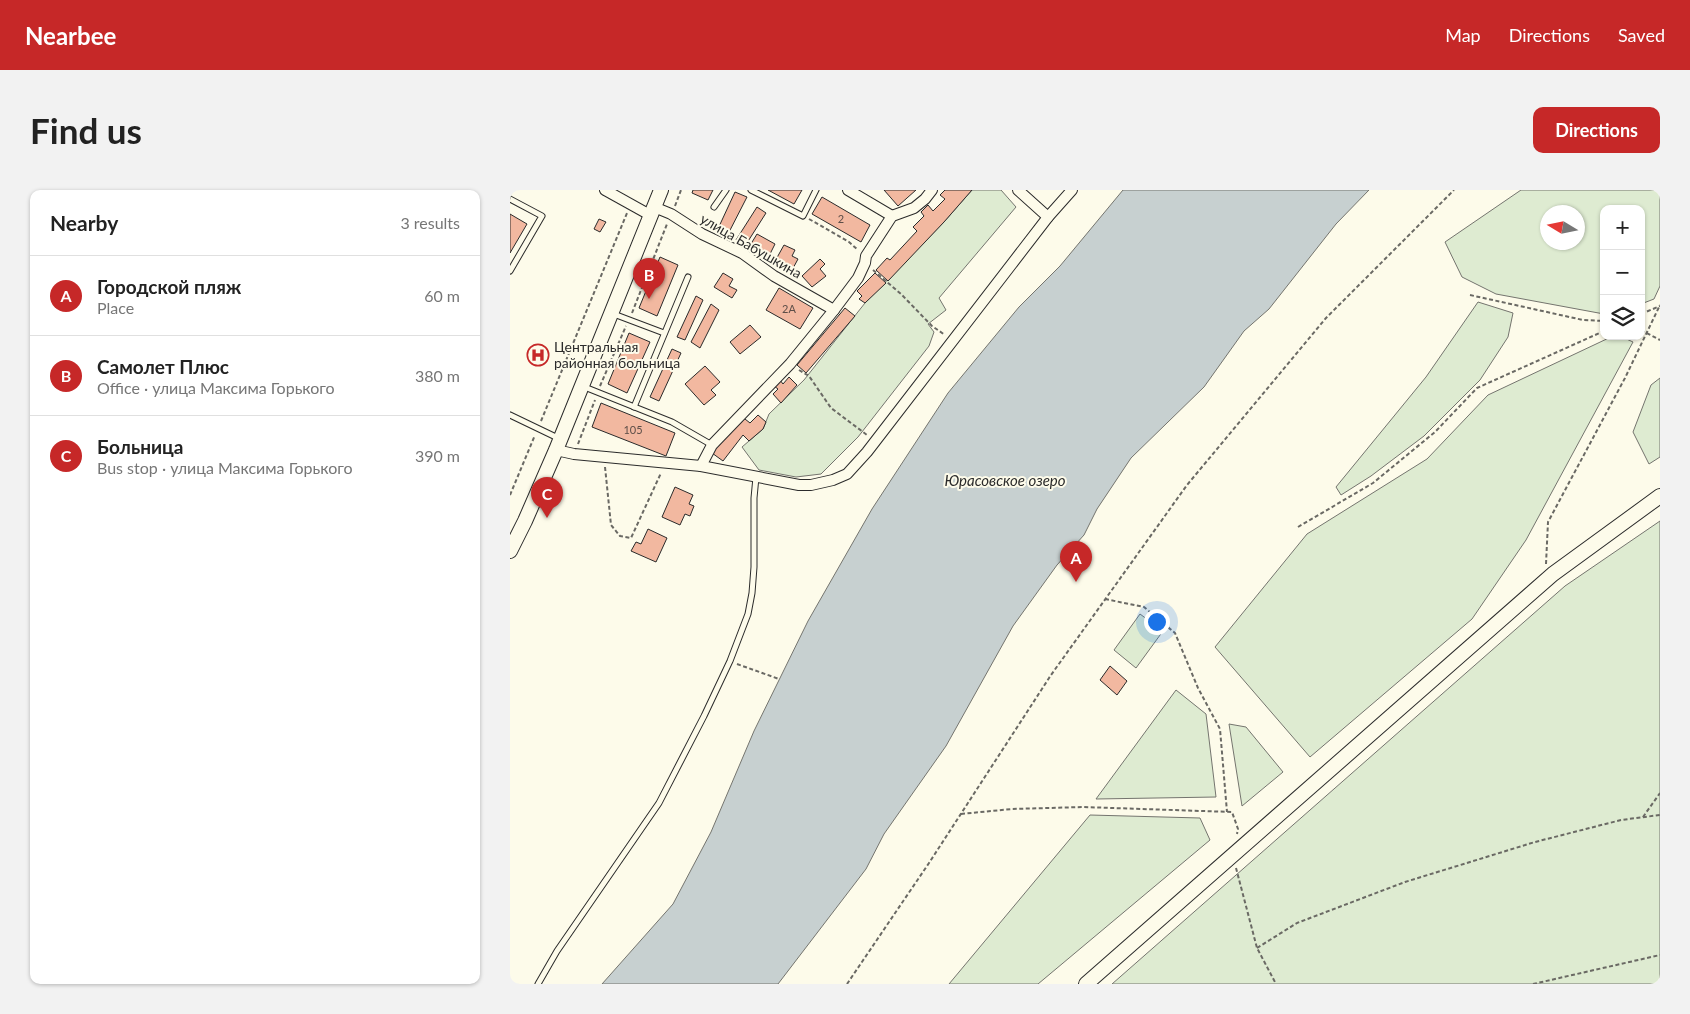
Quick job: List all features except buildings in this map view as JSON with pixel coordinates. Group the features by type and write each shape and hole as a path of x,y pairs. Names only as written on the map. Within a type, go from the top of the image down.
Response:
{"main road":[{"path":"510,551 528,516 558,445 661,190"},
{"path":"1086,984 1546,581 1660,496"}],"street":[{"name":"улица Бабушкина","path":"605,190 630,205 672,214 702,234 742,253 760,267 834,310"},
{"path":"848,190 892,216"},
{"path":"701,466 712,445 790,364 834,310 858,278 865,260 892,216 914,208 932,190"},
{"path":"1018,190 1048,217"},
{"path":"558,445 574,454 701,466 799,485 811,485 834,480 847,474 858,463 1048,217 1072,190"}],"lane":[{"path":"714,206 726,190"},
{"path":"751,190 803,216 816,190"},
{"path":"510,199 542,216 510,271"},
{"path":"634,406 688,277"},
{"path":"611,313 664,333"},
{"path":"582,386 672,422 712,445"},
{"path":"510,415 538,428 558,445"},
{"path":"538,984 557,951 659,803 730,661 748,614 752,593 756,476"}],"path":[{"path":"574,454 681,190"},
{"path":"847,984 1051,675 1187,485 1326,318 1454,190"},
{"path":"510,494 630,205"},
{"path":"803,216 850,242 865,260 932,326 952,339"},
{"path":"1470,295 1583,320 1600,321"},
{"path":"1645,312 1660,305"},
{"path":"1546,581 1548,522 1626,378 1660,305"},
{"path":"1647,332 1660,340"},
{"path":"1298,527 1373,483 1435,432 1477,388 1600,333"},
{"path":"790,364 809,376 831,408 875,441"},
{"path":"605,457 610,525 620,536 631,538 660,477 663,463"},
{"path":"1105,599 1144,607 1175,633 1198,688 1220,729 1227,812"},
{"path":"730,661 779,680"},
{"path":"1643,817 1660,793"},
{"path":"960,814 1012,809 1083,807 1232,812 1238,830 1233,855 1257,948 1276,984"},
{"path":"1257,948 1298,923 1405,882 1535,842 1621,820 1660,815"},
{"path":"1534,984 1660,955"}],"green space":[{"path":"972,190 1001,190 1016,207 939,298 946,310 928,324 934,332 929,346 858,437 821,474 796,477 759,470 742,447 763,429 769,414 804,380 865,303 944,222"},
{"path":"1521,190 1660,190 1660,286 1654,299 1645,302 1645,205 1600,205 1600,313 1496,294 1462,277 1445,242"},
{"path":"1478,302 1513,313 1508,337 1480,380 1424,436 1371,476 1341,495 1336,487 1426,377"},
{"path":"1605,340 1629,340 1633,342 1526,540 1472,619 1310,757 1215,647 1307,534 1427,459 1488,395"},
{"path":"1660,378 1660,457 1649,464 1633,432 1651,385"},
{"path":"1660,521 1660,984 1112,984 1565,586"},
{"path":"1140,614 1163,631 1136,668 1114,650"},
{"path":"1176,690 1206,714 1216,797 1096,799"},
{"path":"1229,724 1246,727 1283,772 1242,806"},
{"path":"1090,815 1200,818 1210,840 1038,984 949,984"}],"water":[{"name":"Юрасовское озеро","path":"1123,190 1369,190 1336,224 1269,309 1244,331 1204,387 1131,458 1097,509 1084,535 1057,565 1013,626 946,746 884,834 866,869 778,984 602,984 673,904 711,832 754,731 808,621 872,509 948,393 1019,307 1060,266"}],"place":[{"name":"Самолет Плюс","path":"649,299"},
{"name":"Центральная районная больница","path":"538,355"},
{"name":"Больница","path":"547,518"},
{"name":"Городской пляж","path":"1076,582"}]}
